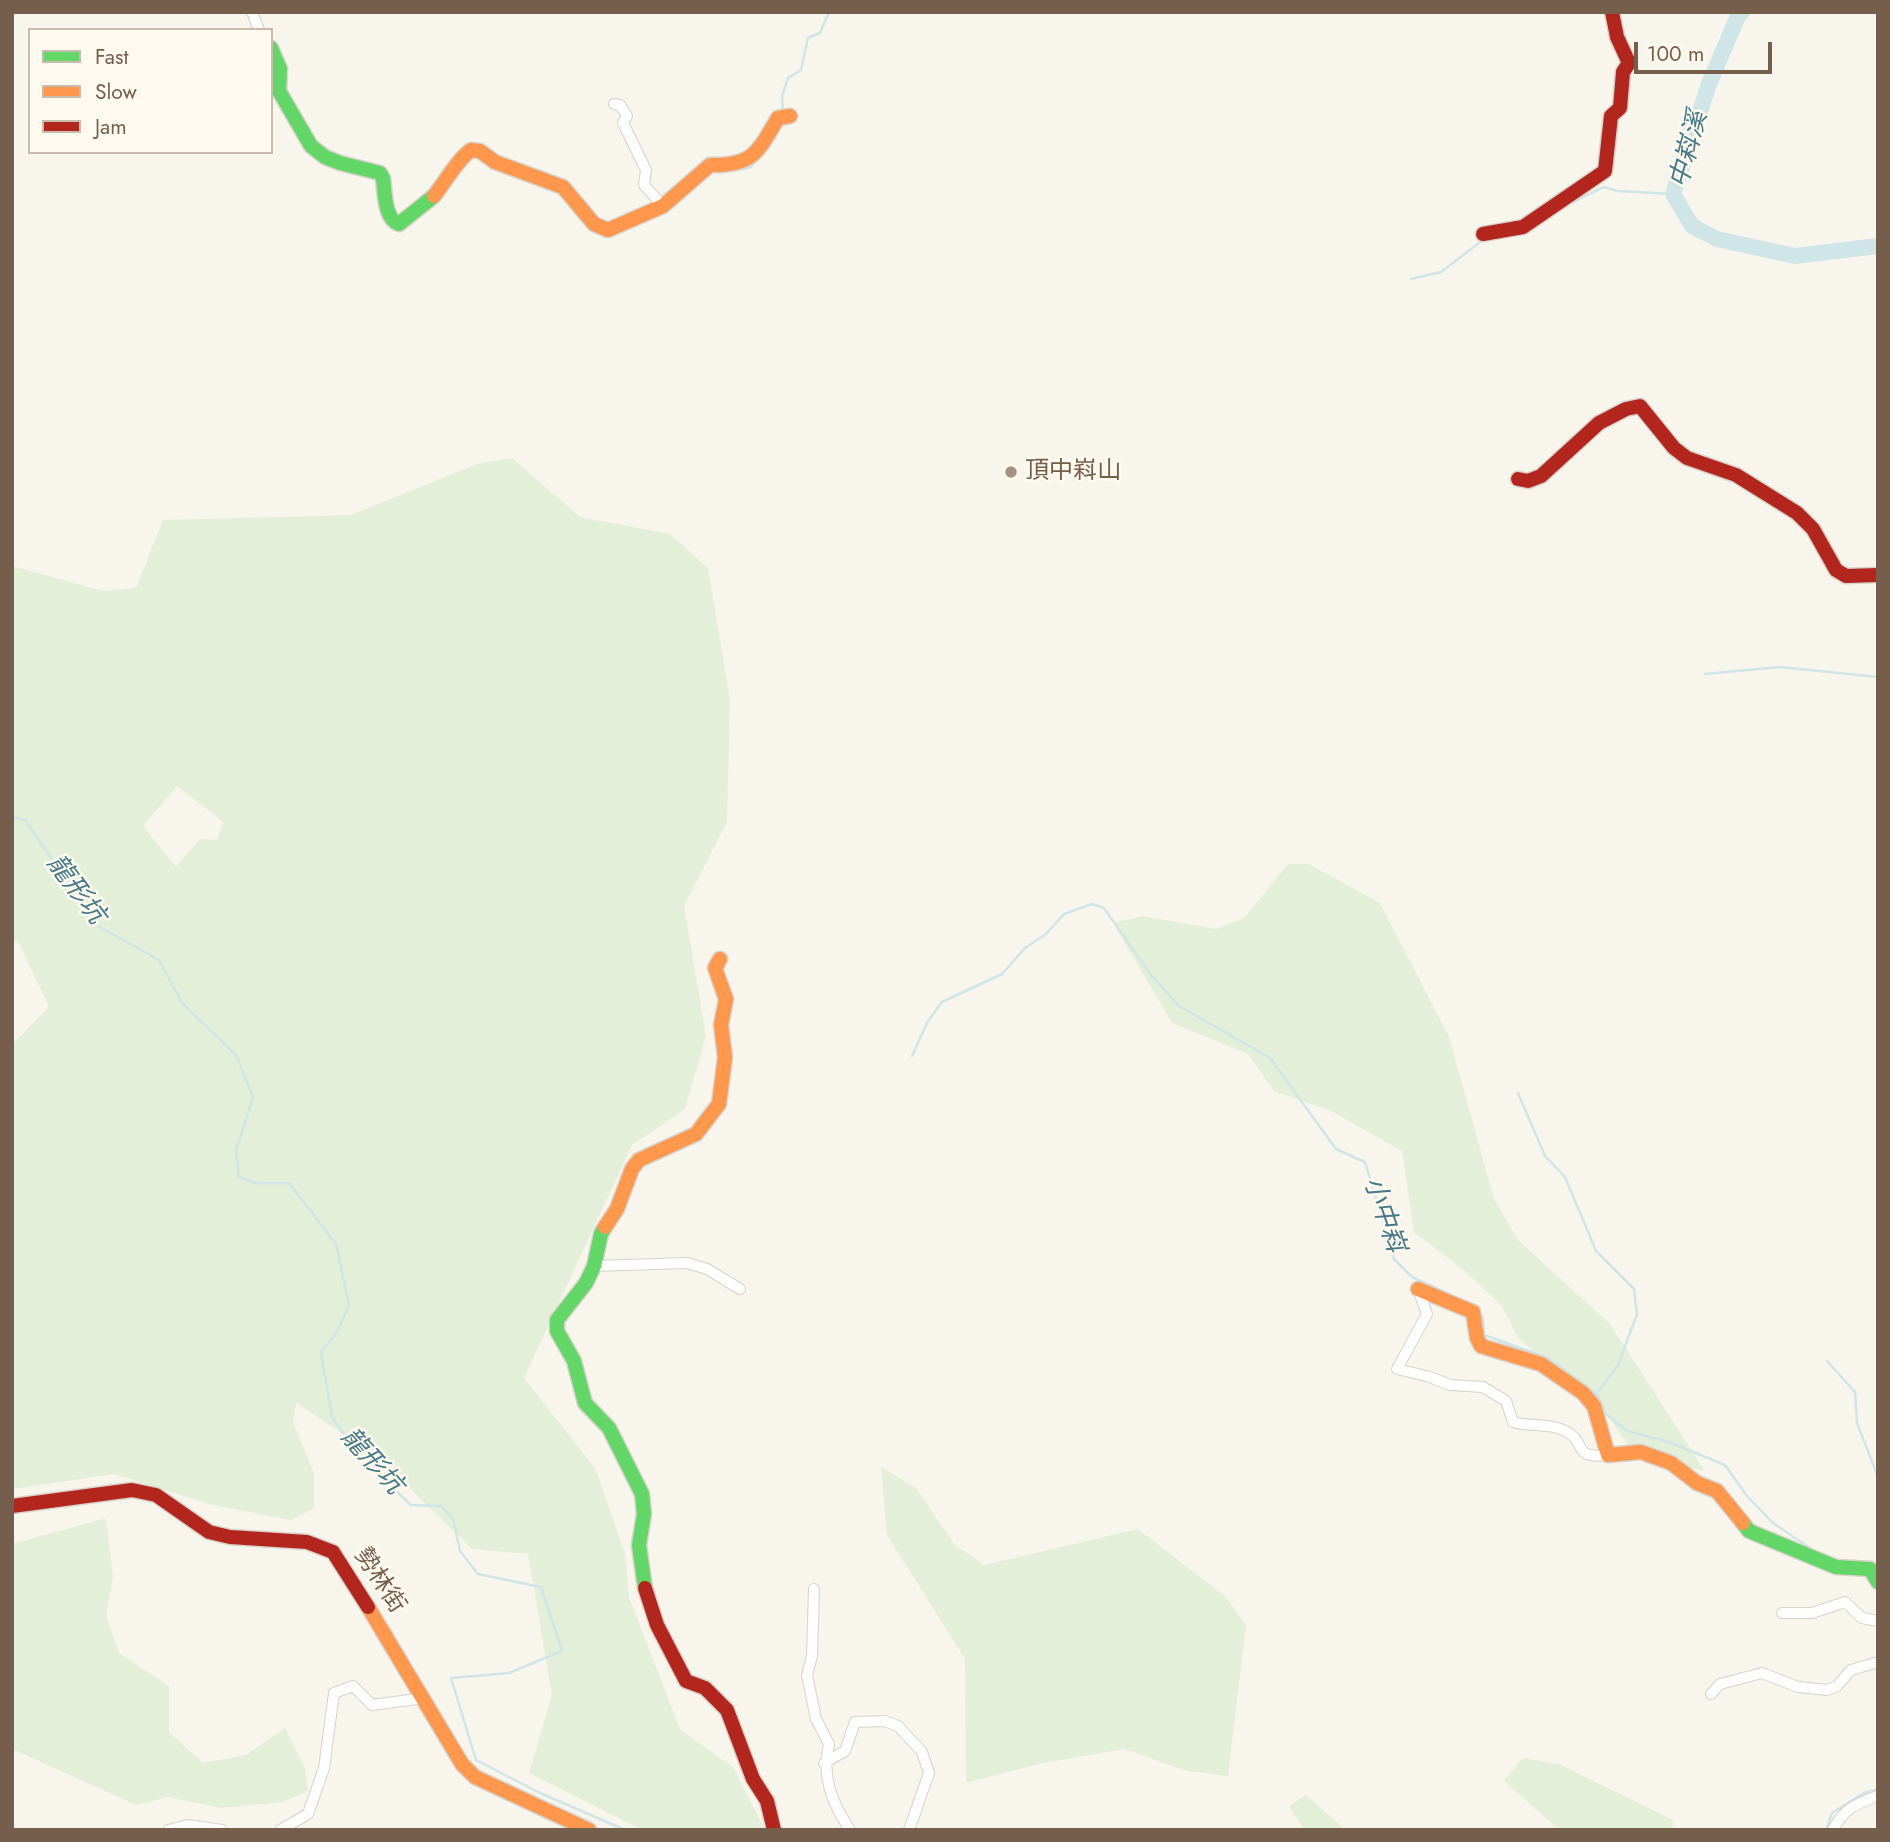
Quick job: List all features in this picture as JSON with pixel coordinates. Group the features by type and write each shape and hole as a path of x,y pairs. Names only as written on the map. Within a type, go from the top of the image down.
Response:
{"street":[{"path":"1483,234 1523,227 1605,171 1611,116 1620,108 1623,72 1629,64 1617,37 1612,12"},
{"path":"273,53 280,69 279,91 311,146 325,157 378,172 383,176 389,216 393,222 399,224 431,199 455,170 461,157 471,150 480,150 495,162 563,187 593,224 608,230 663,206 710,165 732,167 753,157 784,117"},
{"path":"614,104 620,105 627,116 622,123 646,170 644,185 663,206"},
{"path":"1518,479 1528,481 1541,476 1610,416 1630,407 1640,406 1674,448 1687,458 1736,475 1797,513 1813,529 1836,570 1846,576 1878,575"},
{"path":"720,959 715,968 726,999 721,1025 725,1057 719,1104 696,1134 639,1160 632,1168 617,1209 601,1234 594,1266 586,1283 557,1321 557,1331 574,1361 585,1403 609,1428 642,1494 644,1514 639,1545 646,1592 657,1625 686,1681 705,1688 727,1710 753,1779 767,1801 774,1830"},
{"path":"594,1266 687,1264 707,1269 740,1289"},
{"path":"1418,1289 1473,1312 1476,1322 1475,1339 1480,1346 1541,1364 1583,1393 1594,1406 1608,1455"},
{"path":"1418,1289 1427,1314 1397,1369 1450,1385 1483,1387 1506,1401 1513,1422 1563,1429 1572,1435 1585,1454 1591,1457 1641,1452 1671,1463 1697,1483 1717,1491 1749,1531 1836,1567 1870,1569 1878,1582"},
{"name":"勢林街","path":"12,1506 132,1490 156,1495 209,1532 230,1537 307,1542 333,1552 462,1764 475,1777 589,1830"},
{"path":"814,1589 812,1656 807,1675 816,1719 829,1744 824,1763 827,1781 850,1830"},
{"path":"1782,1613 1812,1613 1844,1602 1862,1618 1878,1621"},
{"path":"1712,1694 1720,1684 1762,1673 1798,1687 1827,1690 1837,1686 1851,1670 1878,1662"},
{"path":"280,1830 308,1814 324,1768 334,1693 353,1686 372,1705 424,1698"},
{"path":"824,1763 845,1751 855,1722 885,1721 898,1726 922,1752 929,1773 909,1830"},
{"path":"1833,1830 1840,1816 1855,1805 1878,1796"},
{"path":"168,1830 188,1825 222,1830"}],"green space":[{"path":"512,458 580,517 670,534 708,568 730,699 727,822 684,906 706,1036 685,1109 632,1145 524,1378 595,1468 625,1553 629,1597 680,1729 733,1767 765,1830 642,1830 529,1773 552,1695 528,1554 472,1549 378,1457 296,1403 293,1422 314,1473 314,1508 291,1520 213,1505 114,1474 12,1489 12,1045 49,1007 18,941 12,940 12,566 103,591 136,588 163,520 351,515 477,464","holes":["177,786 223,822 217,840 200,839 176,867 143,826"]},
{"path":"1288,864 1309,864 1380,903 1449,1037 1494,1199 1519,1241 1610,1324 1705,1471 1636,1457 1603,1408 1518,1338 1502,1306 1466,1272 1414,1232 1402,1151 1331,1111 1274,1091 1248,1054 1172,1023 1113,923 1142,916 1216,929 1244,918"},
{"path":"881,1467 916,1488 955,1545 984,1565 1138,1529 1225,1596 1246,1625 1228,1776 1187,1771 1124,1749 1043,1763 966,1783 965,1659 887,1535"},
{"path":"106,1518 113,1577 106,1616 119,1653 169,1686 169,1732 203,1763 246,1755 285,1728 305,1768 308,1791 283,1802 221,1808 168,1797 136,1805 12,1749 12,1544"},
{"path":"1523,1758 1559,1764 1673,1820 1672,1830 1559,1830 1504,1781"},
{"path":"1306,1795 1346,1830 1304,1830 1289,1806"}],"waterway":[{"path":"783,113 782,96 788,78 801,70 808,38 820,33 829,12"},
{"name":"中嵙溪","path":"1742,12 1709,84 1673,194 1692,226 1717,239 1795,256 1878,246"},
{"path":"732,171 751,167 754,162"},
{"path":"1569,204 1604,187 1618,191 1673,194"},
{"path":"1411,279 1441,272 1484,239"},
{"path":"1705,674 1780,667 1878,677"},
{"name":"龍形坑","path":"12,817 25,820 98,926 159,960 182,1003 236,1055 253,1097 236,1150 239,1177 256,1183 289,1183 336,1244 349,1305 337,1332 321,1352 332,1417 360,1457 411,1505 441,1506 453,1519 460,1551 478,1574 541,1587 562,1651 509,1673 451,1678 476,1760 538,1792 625,1830"},
{"name":"小中嵙","path":"912,1056 928,1021 942,1002 1002,974 1025,948 1046,934 1064,914 1092,904 1104,908 1150,974 1179,1006 1270,1058 1336,1149 1365,1162 1394,1259 1412,1277 1449,1294"},
{"path":"1518,1093 1545,1156 1565,1177 1596,1251 1634,1289 1637,1314 1618,1365 1597,1393"},
{"name":"小中嵙","path":"1479,1310 1483,1318 1484,1335 1548,1358 1597,1394 1606,1414 1627,1431 1669,1442 1725,1465 1747,1496 1773,1523 1816,1552"},
{"path":"1827,1361 1855,1392 1857,1423 1878,1477"},
{"name":"小中嵙","path":"1826,1830 1832,1813 1864,1793 1878,1789"}],"traffic: fast":[{"path":"273,53 280,69 279,91 311,146 325,157 340,163 380,173 388,211 394,221 399,224 434,196"},
{"path":"605,1227 594,1266 586,1283 557,1320 557,1331 574,1361 585,1403 609,1428 642,1494 644,1514 639,1545 645,1588"},
{"path":"1743,1523 1749,1531 1836,1567 1870,1569 1878,1582"}],"traffic: slow":[{"path":"434,196 466,154 471,150 480,151 495,162 563,187 594,224 608,230 663,206 710,165 736,163 753,155 778,118 790,116"},
{"path":"605,1227 617,1209 632,1169 639,1160 696,1134 719,1104 725,1057 721,1025 726,999 715,968 720,959"},
{"path":"1418,1289 1473,1312 1481,1346 1541,1364 1583,1393 1594,1406 1608,1455 1641,1452 1671,1463 1697,1483 1717,1491 1743,1523"},
{"path":"368,1607 462,1764 475,1777 589,1830"}],"traffic: jam":[{"path":"1483,234 1523,227 1605,171 1611,116 1620,108 1623,72 1629,63 1617,37 1612,12"},
{"path":"1518,479 1528,481 1541,476 1599,423 1626,409 1640,406 1674,448 1687,458 1736,475 1797,513 1813,529 1836,570 1846,576 1878,575"},
{"path":"12,1506 132,1490 156,1495 209,1532 230,1537 307,1542 333,1552 368,1607"},
{"path":"645,1588 657,1625 686,1681 705,1688 727,1710 753,1779 767,1801 774,1830"}],"place":[{"name":"頂中嵙山","path":"1011,472"}]}
